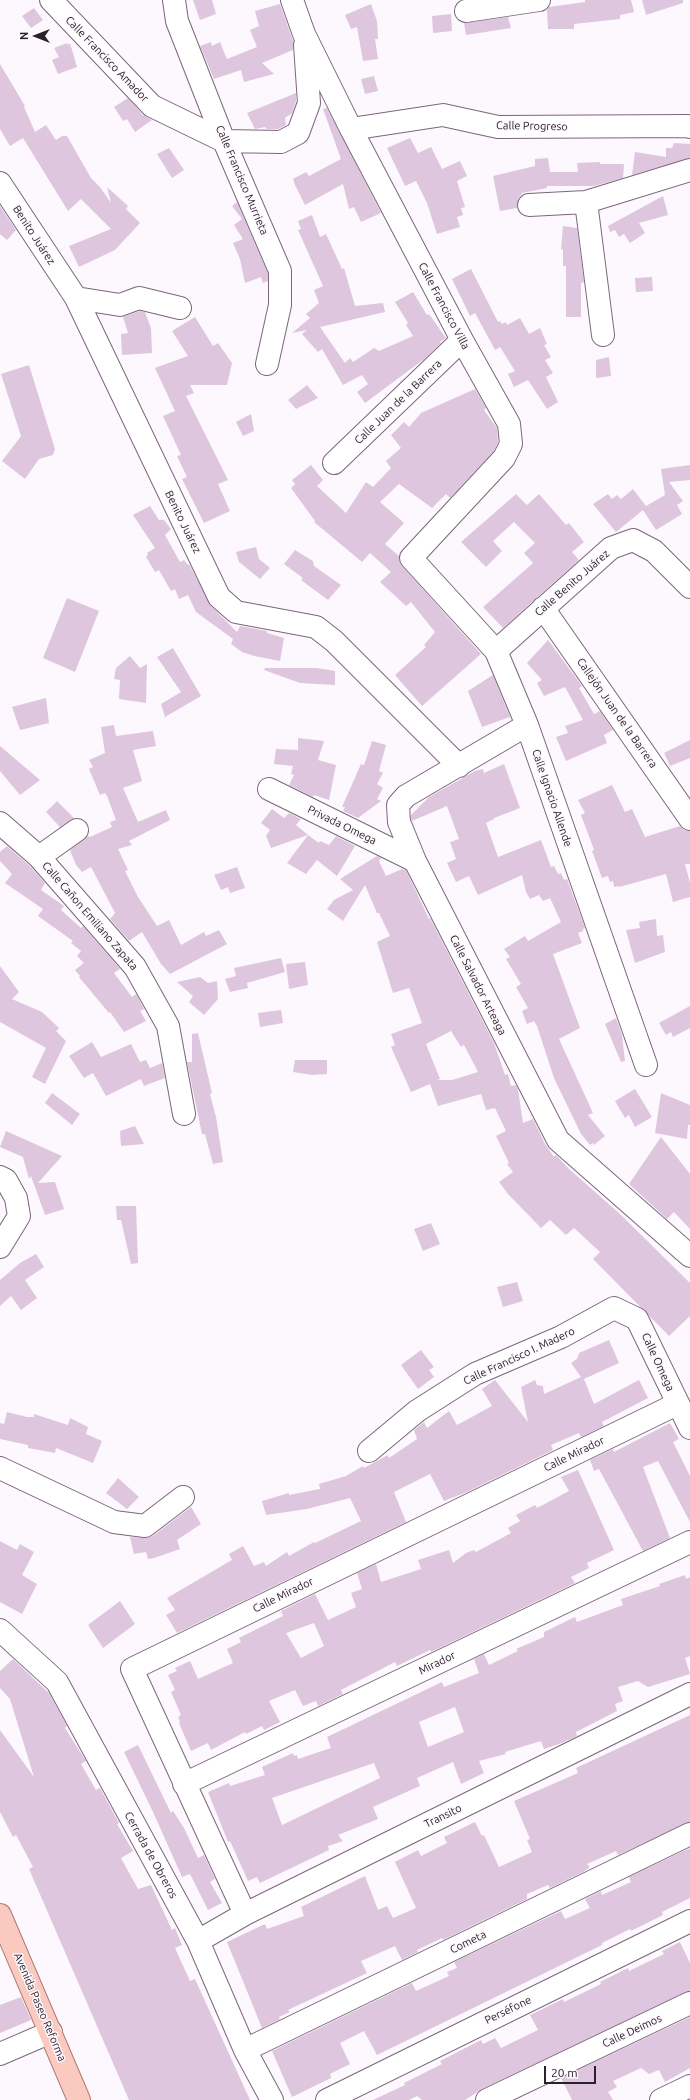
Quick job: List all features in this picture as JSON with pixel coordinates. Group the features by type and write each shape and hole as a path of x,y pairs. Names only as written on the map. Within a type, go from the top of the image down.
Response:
{"main road":[{"name":"Avenida Paseo Reforma","path":"0,1915 79,2100"}],"street":[{"name":"Calle Francisco Amador","path":"51,0 152,106 224,141 281,142 298,133 309,103 304,34"},
{"name":"Calle Francisco Murrieta","path":"174,0 178,21 224,141 280,270 280,305 267,364"},
{"path":"292,0 304,34"},
{"path":"466,11 539,0"},
{"name":"Calle Francisco Villa","path":"304,34 351,129 462,340 509,424 511,444 504,458 411,558"},
{"name":"Calle Progreso","path":"351,129 443,115 498,127 690,127"},
{"path":"529,205 586,202 690,170"},
{"name":"Benito Juárez","path":"0,183 76,298 219,597 236,612 316,627 334,640 459,766"},
{"path":"586,202 603,335"},
{"path":"76,298 120,305 139,298 180,308"},
{"name":"Calle Juan de la Barrera","path":"334,463 462,340"},
{"name":"Calle Benito Juárez","path":"496,651 611,548 633,540 654,551 690,587"},
{"name":"Calle Ignacio Allende","path":"411,558 496,651 527,725 646,1065"},
{"name":"Callejón Juan de la Barrera","path":"543,608 690,819"},
{"name":"Calle Salvador Arteaga","path":"527,725 406,796 398,805 399,822 414,861 558,1140 690,1256"},
{"name":"Privada Omega","path":"269,789 414,861"},
{"name":"Calle Cañon Emiliano Zapata","path":"0,824 39,856 135,966 168,1026 184,1114"},
{"path":"39,856 77,830"},
{"path":"0,1177 6,1180 16,1198 19,1216 0,1247"},
{"name":"Calle Omega","path":"614,1308 637,1318 677,1404 690,1428"},
{"name":"Calle Francisco I. Madero","path":"369,1451 417,1411 476,1374 561,1337 614,1308"},
{"name":"Calle Mirador","path":"245,1914 132,1669 677,1404"},
{"path":"0,1468 114,1522 145,1526 183,1497"},
{"name":"Mirador","path":"184,1784 690,1542"},
{"name":"Cerrada de Obreros","path":"0,1630 57,1682 198,1942 245,2050 272,2100"},
{"name":"Transito","path":"198,1942 245,1914 690,1694"},
{"name":"Cometa","path":"245,2050 690,1834"},
{"name":"Perséfone","path":"327,2100 690,1921"},
{"name":"Calle Deimos","path":"487,2100 690,2003"},
{"path":"0,2054 51,2032"},
{"path":"661,2100 690,2086"}],"building":[{"path":"193,0 212,0 216,14 200,20"},
{"path":"585,0 631,0 634,12 620,15 620,19 574,24 574,29 548,29 547,10 549,7 585,2"},
{"path":"642,0 683,0 683,3 646,15"},
{"path":"280,4 293,41 293,50 262,63 274,74 244,82 241,70 214,79 200,46 211,42 212,46 220,42 227,59 257,47 250,30 259,26 255,11"},
{"path":"371,4 377,21 378,39 375,39 378,59 363,61 357,27 351,29 345,15"},
{"path":"34,8 43,20 31,28 22,16"},
{"path":"451,14 452,31 433,33 432,16"},
{"path":"508,17 511,28 466,35 464,23"},
{"path":"67,43 68,45 70,43 77,67 58,74 52,60 59,57 54,48"},
{"path":"0,64 25,106 24,107 35,132 46,125 56,140 62,136 67,136 91,178 100,187 111,203 107,187 128,206 126,209 140,223 115,250 79,267 69,246 111,229 81,199 68,211 23,138 10,146 0,129"},
{"path":"374,76 378,91 365,94 361,79"},
{"path":"296,93 296,101 292,113 285,118 286,125 278,129 266,129 265,127 255,129 247,113"},
{"path":"128,98 143,115 152,120 135,132 127,119 123,121 114,107"},
{"path":"327,108 381,213 361,222 354,207 349,209 343,184 305,205 293,179 306,172 309,176 341,159 323,109"},
{"path":"410,138 418,153 431,147 442,169 460,161 467,176 457,181 465,207 461,208 463,215 457,217 460,227 437,234 427,203 416,181 405,186 387,148"},
{"path":"674,143 690,144 690,158 632,175 635,152 666,157 666,148 672,148"},
{"path":"169,148 184,170 172,178 157,154"},
{"path":"548,158 550,172 578,172 577,163 600,162 600,164 624,164 623,178 594,186 547,186 547,188 522,193 518,200 517,208 500,211 493,176 535,166 535,159"},
{"path":"663,196 668,215 639,223 645,233 630,243 624,234 619,237 615,230 610,232 608,226"},
{"path":"237,202 268,274 268,281 263,283 261,277 245,283 240,259 233,243 243,239 234,225 242,219 232,206"},
{"path":"0,206 16,230 7,240 0,234"},
{"path":"312,215 320,237 326,234 342,269 344,268 355,306 383,303 385,312 320,327 345,363 350,358 353,362 374,348 379,351 413,336 406,325 408,323 395,302 413,292 427,315 429,314 446,338 440,342 441,343 423,360 365,403 357,392 368,384 362,375 343,385 322,349 318,352 302,334 307,330 292,333 310,318 306,314 319,303 314,290 323,286 298,230 301,229 298,221"},
{"path":"563,226 577,228 584,282 581,283 581,317 566,317 566,266 563,266 563,249 561,250"},
{"path":"471,269 498,322 500,321 502,324 506,322 507,325 520,318 529,334 540,328 547,344 544,345 551,357 545,360 553,373 546,377 558,402 547,409 528,380 514,387 508,374 515,371 500,347 495,350 475,313 470,316 452,279"},
{"path":"652,277 653,291 636,292 635,278"},
{"path":"140,311 145,312 151,328 152,353 122,355 121,334 128,333 123,317"},
{"path":"195,317 213,346 218,343 232,363 227,385 190,385 194,393 186,396 228,480 218,484 230,511 204,523 182,479 187,477 177,456 181,455 163,416 175,411 155,368 188,356 172,331"},
{"path":"609,357 611,376 596,378 596,360"},
{"path":"29,365 55,449 53,455 39,459 25,479 2,461 21,436 1,374"},
{"path":"307,385 318,398 296,409 288,400"},
{"path":"475,389 486,408 484,410 497,428 498,442 494,451 450,498 446,494 432,508 399,484 380,502 404,523 385,544 399,556 402,566 481,654 422,706 395,675 426,647 424,645 435,632 411,602 406,606 380,582 391,572 370,553 362,562 314,522 315,521 291,488 295,484 292,480 311,465 323,480 317,486 346,513 366,482 373,487 391,468 386,461 401,448 391,435 404,422 409,427 421,413"},
{"path":"251,414 254,431 243,436 236,422"},
{"path":"690,465 690,480 669,482 683,501 677,505 682,514 656,530 643,510 616,532 593,504 608,494 612,499 617,495 621,499 633,489 646,506 665,495 661,469"},
{"path":"516,494 527,505 539,494 566,525 569,523 584,542 572,552 579,560 503,628 483,607 533,563 524,553 535,543 514,522 493,541 502,551 486,567 461,542"},
{"path":"150,506 159,520 164,520 171,529 165,535 180,562 184,560 188,565 189,564 211,606 237,632 240,626 267,631 267,633 284,638 280,661 242,652 231,644 233,639 196,612 188,595 179,599 175,589 171,591 159,570 155,572 146,557 148,555 147,553 155,548 133,515"},
{"path":"256,547 259,559 270,568 260,579 239,562 236,552"},
{"path":"295,550 313,561 314,566 341,585 328,600 301,580 303,578 284,564"},
{"path":"67,598 99,611 75,672 43,658"},
{"path":"548,640 582,686 579,688 594,714 600,711 613,730 604,735 607,743 566,761 556,737 568,733 565,726 583,720 565,687 544,696 537,683 542,680 527,663"},
{"path":"173,648 201,696 165,717 161,704 181,692 157,657"},
{"path":"130,656 140,668 147,664 146,703 119,699 120,680 114,679 116,668"},
{"path":"265,668 317,668 335,671 335,685 300,683 264,670"},
{"path":"493,675 510,717 482,727 468,691"},
{"path":"46,698 49,723 20,730 12,707"},
{"path":"114,725 116,736 153,731 156,746 133,750 142,781 123,788 138,822 166,810 170,820 129,841 132,845 118,849 128,870 125,871 138,897 157,926 169,920 181,945 204,932 206,936 219,930 227,944 170,974 161,964 142,932 129,941 110,919 115,913 91,867 82,872 76,865 70,850 88,836 90,837 112,827 110,822 116,820 107,796 105,793 100,795 89,769 93,767 89,760 105,753 101,727"},
{"path":"298,738 324,741 318,760 336,765 329,800 314,795 313,797 289,785 294,775 291,774 293,766 274,764 276,749 298,750"},
{"path":"690,740 690,758 670,766 664,753"},
{"path":"372,741 386,745 379,771 383,773 377,784 383,788 377,799 381,801 358,818 343,811 345,807 342,807 361,764 364,765"},
{"path":"0,746 40,780 20,795 0,771"},
{"path":"504,764 520,808 494,818 486,823 498,857 541,840 551,867 554,866 558,874 561,873 564,880 567,879 585,928 583,931 578,933 582,943 553,954 580,1028 559,1039 593,1113 588,1115 605,1136 594,1145 593,1143 590,1145 581,1134 554,1078 537,1026 534,1021 527,1024 522,1011 528,1008 516,987 521,984 506,959 510,957 504,949 525,936 528,941 561,922 550,898 543,901 539,895 530,899 526,892 522,875 478,895 469,876 456,882 447,863 456,859 450,842 459,839 447,806 412,821 411,819 411,815 429,797 475,771 483,769 484,773"},
{"path":"612,785 625,812 632,809 645,837 680,826 684,830 690,831 690,864 685,864 690,883 690,897 673,902 666,874 619,887 614,887 613,881 610,882 608,876 602,878 592,851 594,850 581,815 585,813 578,800"},
{"path":"57,801 74,818 60,827 46,812"},
{"path":"272,809 284,818 289,813 301,819 296,825 308,835 271,848 266,836 270,830 261,823"},
{"path":"308,835 319,843 320,841 329,845 336,836 355,846 337,876 317,860 306,874 287,863"},
{"path":"7,846 30,866 45,883 41,890 64,906 61,910 81,928 83,926 120,969 114,973 132,997 136,994 144,1009 140,1011 146,1021 124,1032 110,1012 109,1013 79,977 80,976 75,970 84,963 77,956 81,951 71,943 73,941 38,916 43,909 5,883 12,874 0,861 0,852"},
{"path":"377,856 381,858 379,861 386,876 402,869 406,870 429,919 430,918 494,1043 505,1075 508,1074 511,1086 516,1085 518,1089 523,1123 533,1119 545,1144 554,1157 556,1155 569,1169 619,1213 690,1283 690,1316 669,1336 593,1259 600,1252 574,1228 566,1235 550,1220 541,1228 508,1194 499,1182 513,1172 507,1164 509,1163 496,1136 506,1131 495,1108 486,1110 481,1094 438,1106 430,1084 411,1092 391,1047 395,1045 391,1034 422,1023 409,988 393,993 377,942 390,936 379,913 377,913 365,885 343,921 327,909 334,900 353,890 340,879","holes":["451,1031 461,1047 464,1045 478,1072 452,1080 437,1080 440,1079 426,1044"]},
{"path":"237,867 245,888 230,893 228,887 221,890 214,875"},
{"path":"656,919 657,936 663,935 665,952 635,963 626,930 640,928 639,922"},
{"path":"281,958 285,972 247,983 248,988 230,992 225,979 236,976 234,968"},
{"path":"305,962 308,985 289,989 286,964"},
{"path":"0,966 19,992 12,999 42,1012 59,1028 56,1031 66,1041 45,1084 32,1077 46,1048 0,1022"},
{"path":"200,977 208,983 217,981 218,999 204,1015 189,1002 193,996 177,982"},
{"path":"690,1006 690,1028 673,1037 671,1032 666,1035 659,1023"},
{"path":"281,1010 283,1023 260,1027 258,1013"},
{"path":"616,1018 622,1035 625,1061 621,1062 605,1024"},
{"path":"198,1033 212,1093 210,1094 216,1117 223,1162 213,1164 205,1134 202,1134 187,1062 192,1062 192,1034"},
{"path":"92,1042 101,1057 131,1044 140,1062 146,1060 150,1068 162,1063 165,1078 144,1086 141,1079 106,1096 93,1073 84,1078 69,1056"},
{"path":"295,1060 327,1060 327,1074 312,1075 293,1072"},
{"path":"635,1089 652,1117 635,1127 629,1115 625,1118 615,1101"},
{"path":"52,1093 80,1114 72,1125 45,1103"},
{"path":"661,1093 690,1105 690,1125 688,1125 687,1139 655,1133"},
{"path":"135,1126 144,1144 121,1146 120,1131"},
{"path":"6,1131 62,1156 38,1183 55,1182 64,1209 45,1215 31,1176 29,1179 23,1157 0,1147"},
{"path":"661,1137 690,1174 690,1229 674,1212 667,1219 629,1184"},
{"path":"116,1206 136,1206 138,1263 131,1264 121,1220 117,1220"},
{"path":"431,1223 440,1244 423,1251 414,1229"},
{"path":"36,1254 44,1267 25,1280 37,1298 21,1310 11,1296 0,1306 0,1280 20,1263"},
{"path":"517,1282 523,1301 503,1307 497,1287"},
{"path":"609,1340 619,1363 584,1379 594,1404 639,1380 648,1398 602,1422 604,1426 581,1437 579,1433 551,1445 553,1450 467,1492 444,1501 430,1474 394,1492 406,1522 177,1633 166,1615 175,1610 167,1598 232,1560 229,1554 243,1546 254,1566 264,1562 266,1566 287,1552 289,1556 314,1542 315,1543 361,1521 350,1498 307,1509 266,1515 262,1501 289,1493 289,1495 320,1489 319,1484 346,1476 363,1466 364,1468 388,1455 389,1458 417,1439 414,1430 424,1422 427,1428 449,1411 457,1425 492,1406 482,1389 495,1380 528,1422 521,1387 535,1380 537,1385 543,1386 544,1394 581,1377 571,1363 577,1359 579,1353"},
{"path":"421,1350 434,1367 429,1370 434,1377 418,1389 401,1365"},
{"path":"7,1412 27,1417 34,1417 34,1414 68,1425 70,1418 88,1427 86,1434 102,1441 93,1463 56,1448 55,1453 28,1448 28,1445 0,1439 0,1423 4,1424"},
{"path":"670,1423 679,1439 673,1442 690,1476 690,1522 658,1461 643,1467 670,1538 643,1551 599,1469 594,1471 590,1460 613,1449 614,1452"},
{"path":"578,1470 614,1550 587,1563 589,1568 571,1577 575,1583 431,1652 430,1650 397,1666 395,1662 341,1690 343,1694 318,1706 316,1701 303,1706 295,1690 269,1701 280,1722 264,1730 262,1726 246,1734 245,1732 211,1750 208,1743 191,1751 179,1723 178,1717 181,1715 171,1692 175,1690 168,1675 177,1671 175,1668 190,1661 198,1679 233,1663 227,1649 241,1642 239,1638 283,1616 281,1611 315,1594 328,1620 356,1607 351,1593 362,1589 357,1573 376,1564 381,1582 421,1569 418,1560 449,1550 453,1563 466,1553 474,1550 476,1552 511,1533 508,1528 520,1521 516,1515 535,1505 537,1508 569,1491 561,1477","holes":["314,1623 324,1646 301,1658 286,1633"]},
{"path":"118,1478 139,1497 127,1509 106,1493"},
{"path":"191,1507 201,1524 177,1540 180,1549 148,1559 146,1552 134,1554 130,1537 143,1538 153,1536"},
{"path":"0,1541 17,1550 20,1544 34,1552 22,1575 37,1584 22,1614 0,1602"},
{"path":"685,1575 686,1579 690,1577 690,1656 685,1658 690,1674 648,1687 638,1681 618,1687 623,1701 615,1704 617,1711 576,1732 577,1736 544,1749 541,1741 505,1752 506,1754 479,1761 484,1773 461,1784 453,1762 417,1778 420,1786 373,1807 378,1819 338,1835 343,1841 328,1846 329,1850 260,1883 257,1877 248,1881 230,1841 228,1842 208,1792 229,1783 230,1786 265,1775 262,1767 293,1753 294,1756 297,1755 298,1759 331,1748 327,1737 442,1682 444,1687 479,1673 474,1659 484,1654 489,1665 518,1651 516,1649 544,1637 544,1632 575,1617 577,1622 623,1605 621,1599 660,1586 659,1584","holes":["455,1707 464,1732 428,1747 419,1722","374,1763 380,1778 282,1825 272,1798"]},
{"path":"120,1601 135,1624 103,1648 88,1625"},
{"path":"13,1659 49,1693 67,1726 65,1728 86,1761 81,1764 96,1790 100,1788 119,1823 117,1824 133,1851 121,1858 138,1889 151,1885 172,1930 175,1928 182,1945 175,1948 190,1981 195,1979 250,2100 129,2100 29,1869 33,1867 16,1835 13,1837 0,1812 0,1730 34,1777 10,1699 0,1688 0,1671"},
{"path":"690,1715 690,1822 618,1855 616,1851 587,1864 590,1867 583,1872 550,1888 548,1885 527,1894 527,1899 443,1940 442,1938 417,1950 418,1952 402,1960 395,1946 361,1961 367,1973 288,2010 290,2012 279,2017 280,2019 262,2028 227,1942 265,1924 267,1929 304,1916 301,1907 365,1876 378,1910 387,1906 393,1918 416,1908 395,1862 418,1850 421,1856 447,1843 444,1837 475,1822 482,1836 484,1835 499,1867 532,1852 527,1840 530,1839 514,1801 578,1773 576,1768"},
{"path":"138,1745 171,1813 173,1811 184,1828 198,1858 204,1855 215,1879 210,1882 222,1903 208,1910 190,1874 182,1877 124,1752"},
{"path":"690,1848 690,1898 662,1912 663,1915 631,1931 630,1929 602,1943 602,1945 377,2055 364,2031 340,2043 350,2064 330,2074 331,2078 292,2097 272,2051 412,1983 416,1991 449,1976 447,1972 457,1968 454,1962 561,1911 565,1919 590,1908 585,1899 601,1891 602,1895 631,1882 629,1877"},
{"path":"680,1942 690,1963 690,1991 482,2089 465,2100 422,2100 417,2096 409,2100 373,2100 405,2085 404,2083 442,2064 440,2061 481,2040 483,2044 495,2038 501,2048 538,2030 530,2015 563,1999 564,2002 601,1984 600,1982 628,1968 629,1971 664,1954 662,1951"},
{"path":"21,1997 31,2020 0,2033 0,2005"},
{"path":"690,2017 690,2068 665,2082 659,2070 649,2074 641,2068 613,2081 617,2087 608,2092 613,2100 572,2100 561,2078"}]}
